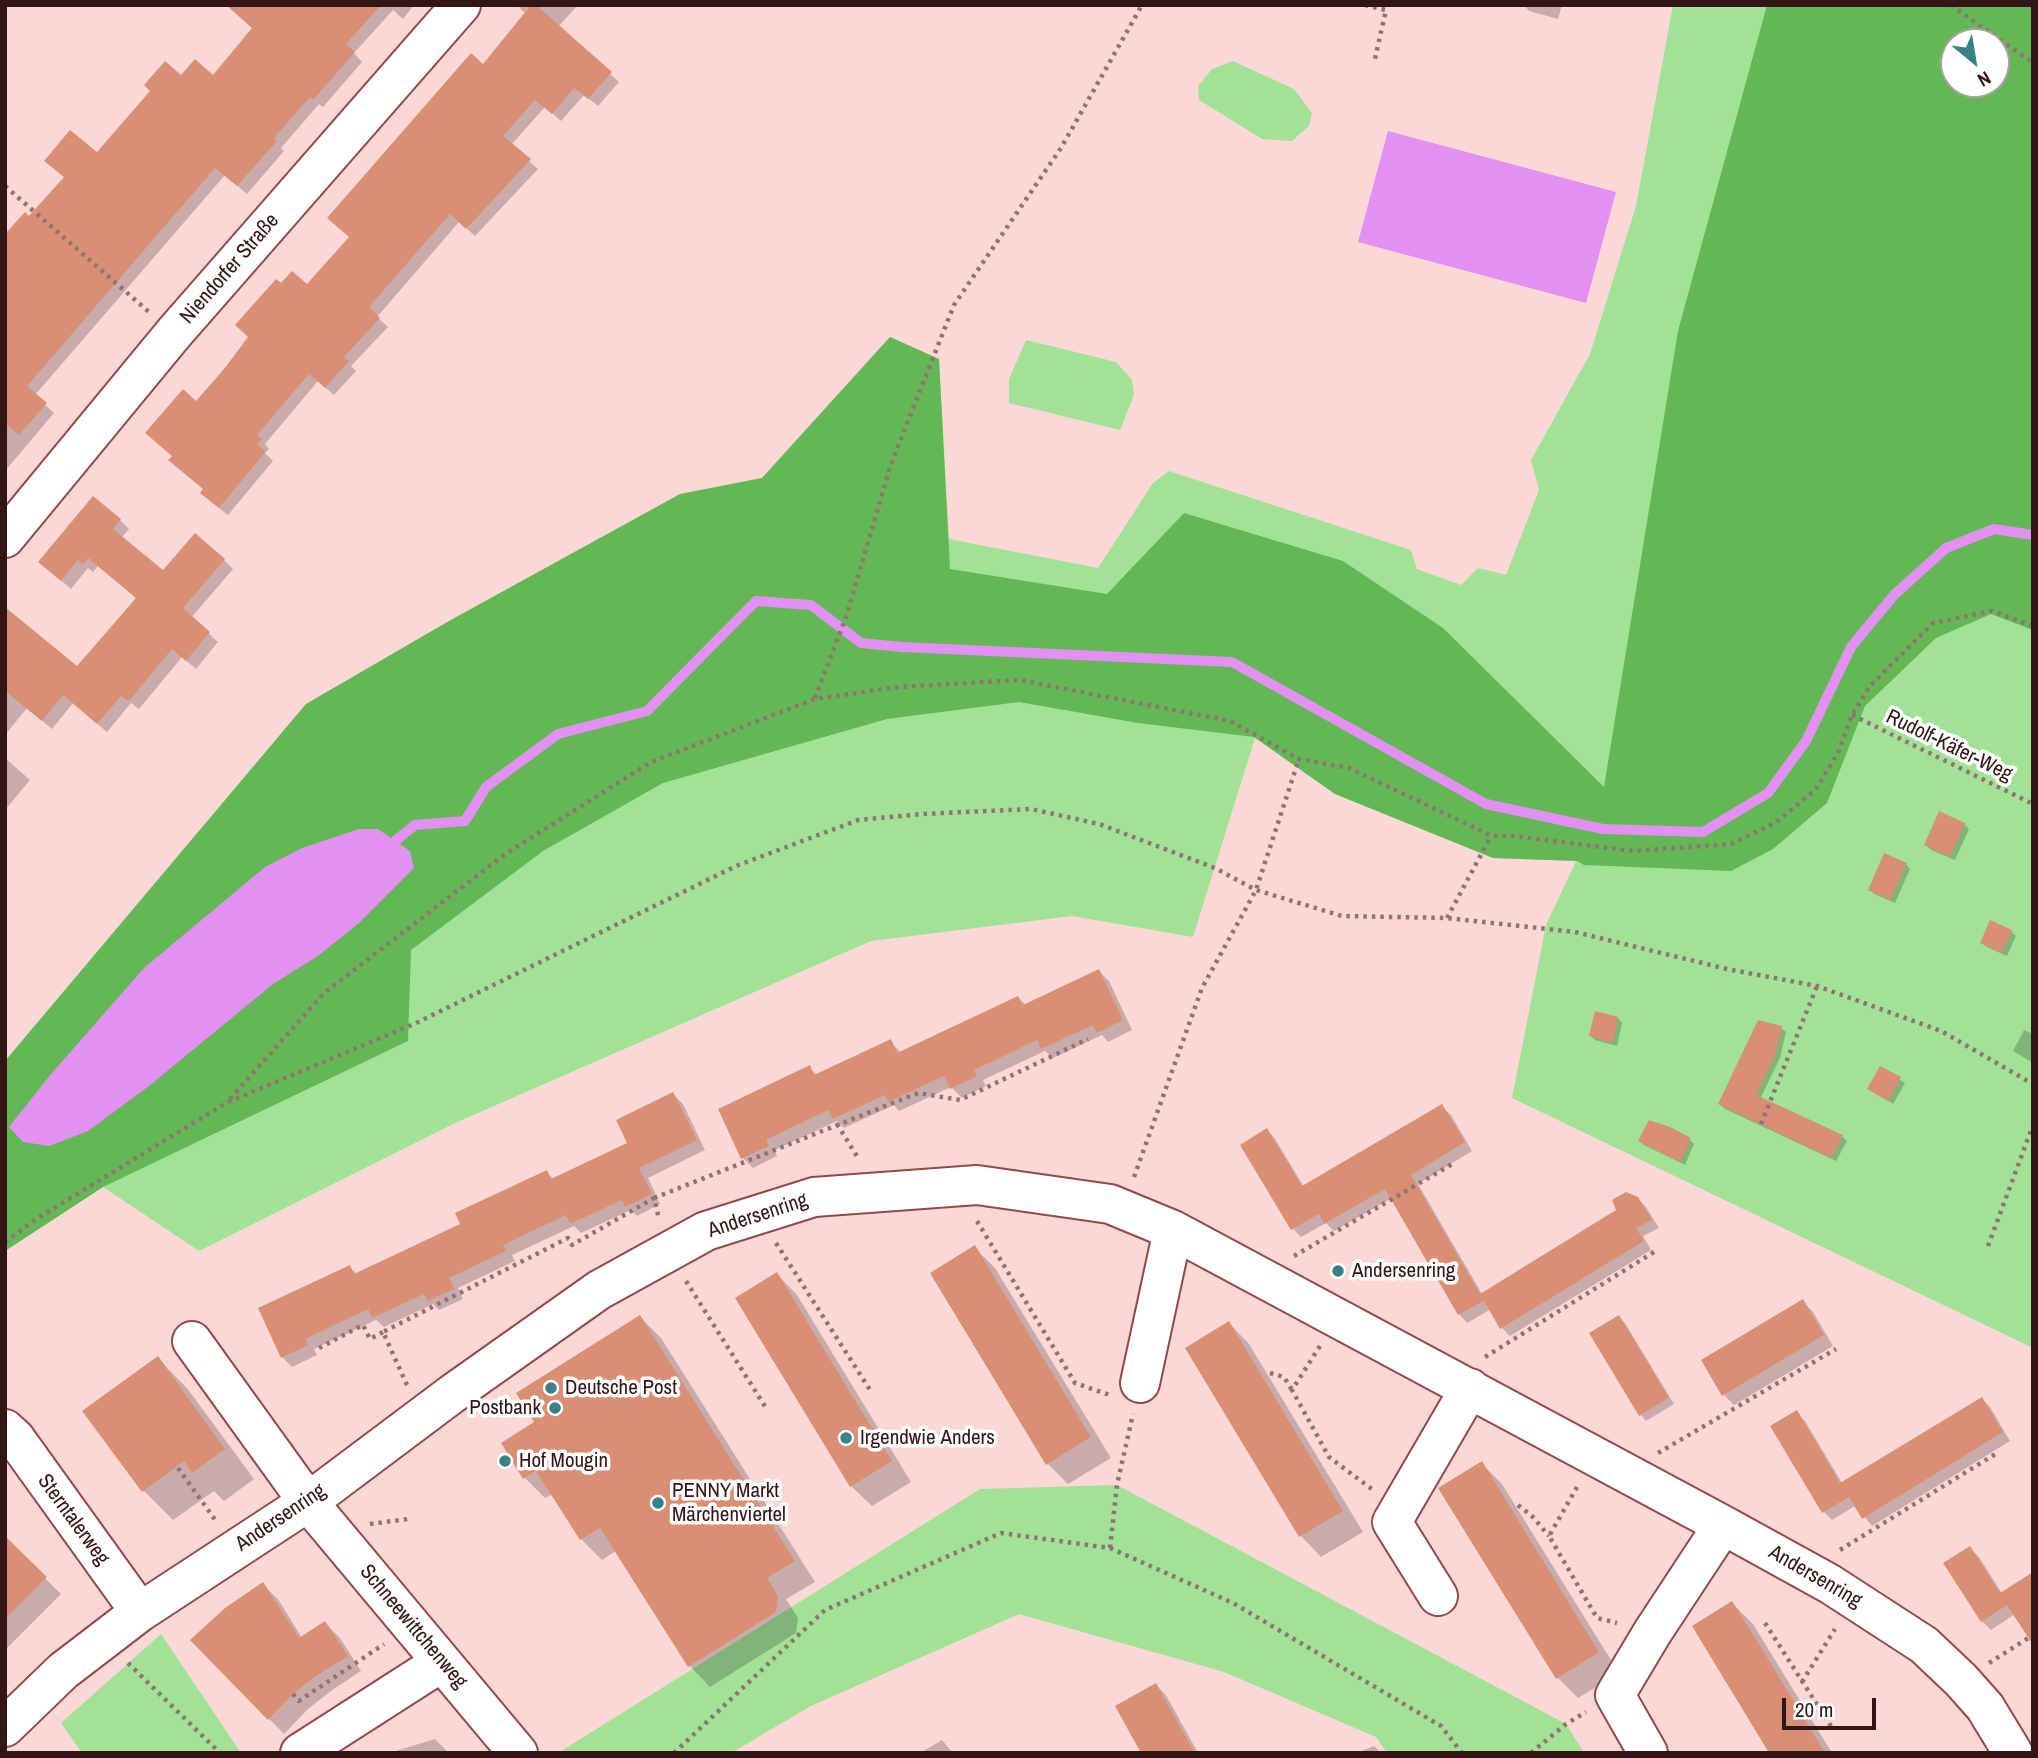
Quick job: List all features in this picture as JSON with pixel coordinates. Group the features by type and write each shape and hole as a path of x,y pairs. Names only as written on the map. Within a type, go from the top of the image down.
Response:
{"street":[{"name":"Niendorfer Straße","path":"5,538 174,333 461,5"},
{"name":"Andersenring","path":"5,1727 63,1671 140,1612 307,1502 599,1290 706,1231 814,1197 977,1185 1110,1204 1172,1230 1461,1383 1806,1570 1854,1599 1924,1645 1961,1680 2019,1745"},
{"path":"1140,1383 1172,1230"},
{"name":"Schneewittchenweg","path":"192,1341 307,1502 518,1753"},
{"path":"1438,1596 1392,1522 1461,1383"},
{"name":"Sterntalerweg","path":"5,1429 15,1438 140,1612"},
{"path":"1648,1753 1615,1695 1723,1525"},
{"path":"300,1753 442,1662"}],"path":[{"path":"814,699 846,617 891,464 954,305 1061,148 1142,5"},
{"path":"1364,5 1386,10 1374,63"},
{"path":"1951,5 2033,64"},
{"path":"5,186 174,333"},
{"path":"228,1102 324,993 504,855 650,762 814,699 898,687 1020,680 1230,721 1298,759 1349,768 1492,835 1633,851 1731,844 1774,823 1815,790 1838,753 1852,715 1870,686 1933,623 1992,611 2033,626"},
{"name":"Rudolf-Käfer-Weg","path":"1852,715 2033,804"},
{"path":"1122,1209 1202,988 1256,890 1298,759"},
{"path":"5,1242 36,1219 228,1102 414,1024 736,866 858,820 922,814 1031,809 1099,824 1215,868 1256,890 1342,916 1447,918 1575,932 1727,969 1817,986 1941,1031 2033,1084"},
{"path":"1447,918 1492,835"},
{"path":"1761,1124 1817,986"},
{"path":"319,1348 363,1325 370,1339 568,1238 572,1245 654,1198 918,1093 960,1100 1088,1039"},
{"path":"1988,1246 2033,1125"},
{"path":"1259,1276 1454,1163"},
{"path":"956,1186 1075,1383 1125,1400 1140,1383"},
{"path":"654,1198 668,1252 766,1408"},
{"path":"757,1215 872,1393"},
{"path":"1461,1383 1654,1252"},
{"path":"1292,1390 1338,1318"},
{"path":"383,1332 422,1416"},
{"path":"1549,1536 1610,1464 1836,1349"},
{"path":"1270,1373 1284,1377 1329,1457 1399,1510"},
{"path":"1110,1548 1117,1486 1140,1383"},
{"path":"1806,1570 1997,1452"},
{"path":"178,1468 236,1549"},
{"path":"1518,1505 1532,1516 1549,1536 1597,1618 1652,1633"},
{"path":"674,1753 825,1610 1001,1533 1110,1548 1233,1603 1441,1726 1462,1753"},
{"path":"1802,1682 1854,1599"},
{"path":"1765,1623 1832,1728"},
{"path":"293,1694 299,1701 410,1625"},
{"path":"1961,1680 2033,1635"},
{"path":"104,1639 220,1753"},
{"path":"1531,1753 1566,1724 1615,1695"}],"green space":[{"path":"1673,5 2033,5 2033,1348 1512,1098 1546,925 1576,861 1493,858 1335,794 1255,738 1193,937 1072,916 871,941 455,1123 199,1251 103,1187 5,1251 5,1061 306,704 449,621 680,494 762,478 890,337 939,359 949,539 1098,568 1153,483 1169,471 1411,550 1417,569 1461,585 1478,568 1506,575 1539,490 1531,460 1590,354 1636,206"},
{"path":"1767,5 2033,5 2033,630 1991,614 1936,638 1865,706 1827,803 1773,849 1731,871 1493,858 1335,794 1254,737 1138,723 1019,702 887,719 663,783 543,851 411,950 408,1041 103,1187 5,1251 5,1061 306,704 449,621 680,494 762,478 890,337 939,359 950,569 1107,594 1184,513 1343,561 1443,628 1604,787 1678,331"},
{"path":"1233,61 1294,89 1312,113 1309,126 1292,141 1262,139 1199,100 1198,86 1212,69"},
{"path":"1026,340 1116,362 1132,380 1134,395 1120,430 1009,403 1009,379"},
{"path":"1117,1485 1566,1724 1584,1753 1387,1753 1376,1737 1224,1672 1019,1614 811,1706 731,1753 558,1753 980,1489"},
{"path":"161,1634 241,1753 82,1753 61,1723"}],"shaded area":[{"path":"1388,131 1616,192 1586,303 1358,242"},
{"path":"359,829 378,829 410,851 414,868 359,923 318,956 273,984 149,1086 88,1131 49,1146 23,1142 9,1127 51,1074 144,968 265,867 302,848"}],"building":[{"path":"226,5 381,5 346,44 355,52 313,100 310,97 274,138 277,141 237,186 215,168 27,386 47,403 19,435 5,423 5,234 25,212 29,216 64,177 44,161 70,130 97,152 150,91 144,85 165,61 181,75 195,59 213,75 252,28"},
{"path":"531,5 536,5 612,72 588,99 574,88 552,114 535,100 503,136 531,159 466,229 450,214 369,307 380,318 344,357 349,361 325,388 309,374 257,435 262,439 257,444 266,451 219,508 200,493 203,489 168,460 172,456 145,433 183,389 196,401 225,368 248,337 235,325 276,279 281,283 292,271 307,284 349,237 327,218 471,53 483,64"},
{"path":"93,496 121,519 113,529 163,570 195,533 225,559 183,608 210,632 186,661 172,649 129,701 121,696 97,724 63,695 42,721 5,691 5,607 77,666 136,598 88,558 83,565 78,560 61,581 38,562"},
{"path":"1939,811 1965,823 1950,857 1924,845"},
{"path":"1884,853 1907,863 1890,900 1868,890"},
{"path":"1990,920 2012,930 2002,953 1980,943"},
{"path":"1099,969 1123,1020 1097,1033 1093,1025 1041,1049 1037,1040 974,1070 977,1076 950,1089 944,1076 888,1102 885,1095 833,1119 828,1110 766,1140 769,1146 741,1159 718,1109 810,1065 814,1075 891,1039 897,1053 1018,996 1023,1005"},
{"path":"1595,1011 1618,1017 1613,1043 1589,1036"},
{"path":"1758,1020 1782,1026 1776,1053 1756,1095 1843,1135 1831,1158 1718,1104"},
{"path":"1880,1066 1901,1077 1888,1101 1867,1089"},
{"path":"673,1092 697,1140 639,1168 652,1194 625,1207 622,1200 570,1224 566,1215 503,1245 506,1251 449,1278 454,1289 428,1301 424,1294 372,1318 368,1309 305,1339 308,1345 281,1358 258,1308 350,1265 354,1274 460,1224 455,1213 547,1170 551,1179 627,1143 616,1120"},
{"path":"1442,1104 1465,1142 1411,1175 1480,1294 1616,1210 1612,1200 1626,1192 1638,1197 1652,1220 1636,1228 1644,1241 1500,1329 1484,1301 1458,1315 1385,1189 1324,1224 1319,1214 1291,1230 1240,1145 1267,1128 1302,1186"},
{"path":"1649,1120 1691,1138 1680,1162 1638,1141"},
{"path":"975,1245 1091,1437 1046,1465 930,1273"},
{"path":"777,1272 892,1461 850,1487 735,1298"},
{"path":"1803,1299 1824,1335 1722,1396 1701,1360"},
{"name":"PENNY Markt Märchenviertel","path":"640,1315 795,1561 767,1578 778,1596 776,1612 688,1667 600,1528 580,1540 536,1471 523,1479 501,1443 534,1422 516,1393"},
{"path":"1619,1315 1669,1398 1639,1416 1589,1333"},
{"path":"1229,1321 1343,1511 1299,1537 1185,1348"},
{"path":"158,1356 225,1449 192,1473 184,1461 142,1492 82,1411"},
{"path":"1982,1397 2003,1432 1862,1519 1849,1497 1822,1513 1770,1426 1797,1410 1840,1483"},
{"path":"1482,1461 1599,1652 1556,1679 1438,1488"},
{"path":"5,1536 47,1577 5,1619"},
{"path":"1970,1546 2000,1593 2033,1572 2033,1645 2007,1605 1981,1622 1943,1563"},
{"path":"263,1582 299,1638 325,1621 348,1656 293,1694 268,1720 190,1640 225,1608"},
{"path":"1732,1601 1825,1753 1769,1753 1692,1626"},
{"path":"1156,1683 1195,1753 1141,1753 1115,1706"}],"waterway":[{"path":"395,841 415,825 465,821 486,787 558,734 647,711 756,601 811,605 861,643 1232,662 1486,804 1603,829 1703,832 1768,793 1806,741 1851,647 1894,595 1946,548 1994,529 2033,535"}],"place":[{"name":"Andersenring","path":"1338,1271"},
{"name":"Deutsche Post","path":"551,1388"},
{"name":"Postbank","path":"555,1408"},
{"name":"Irgendwie Anders","path":"846,1438"},
{"name":"Hof Mougin","path":"505,1461"},
{"name":"PENNY Markt Märchenviertel","path":"658,1503"}]}
